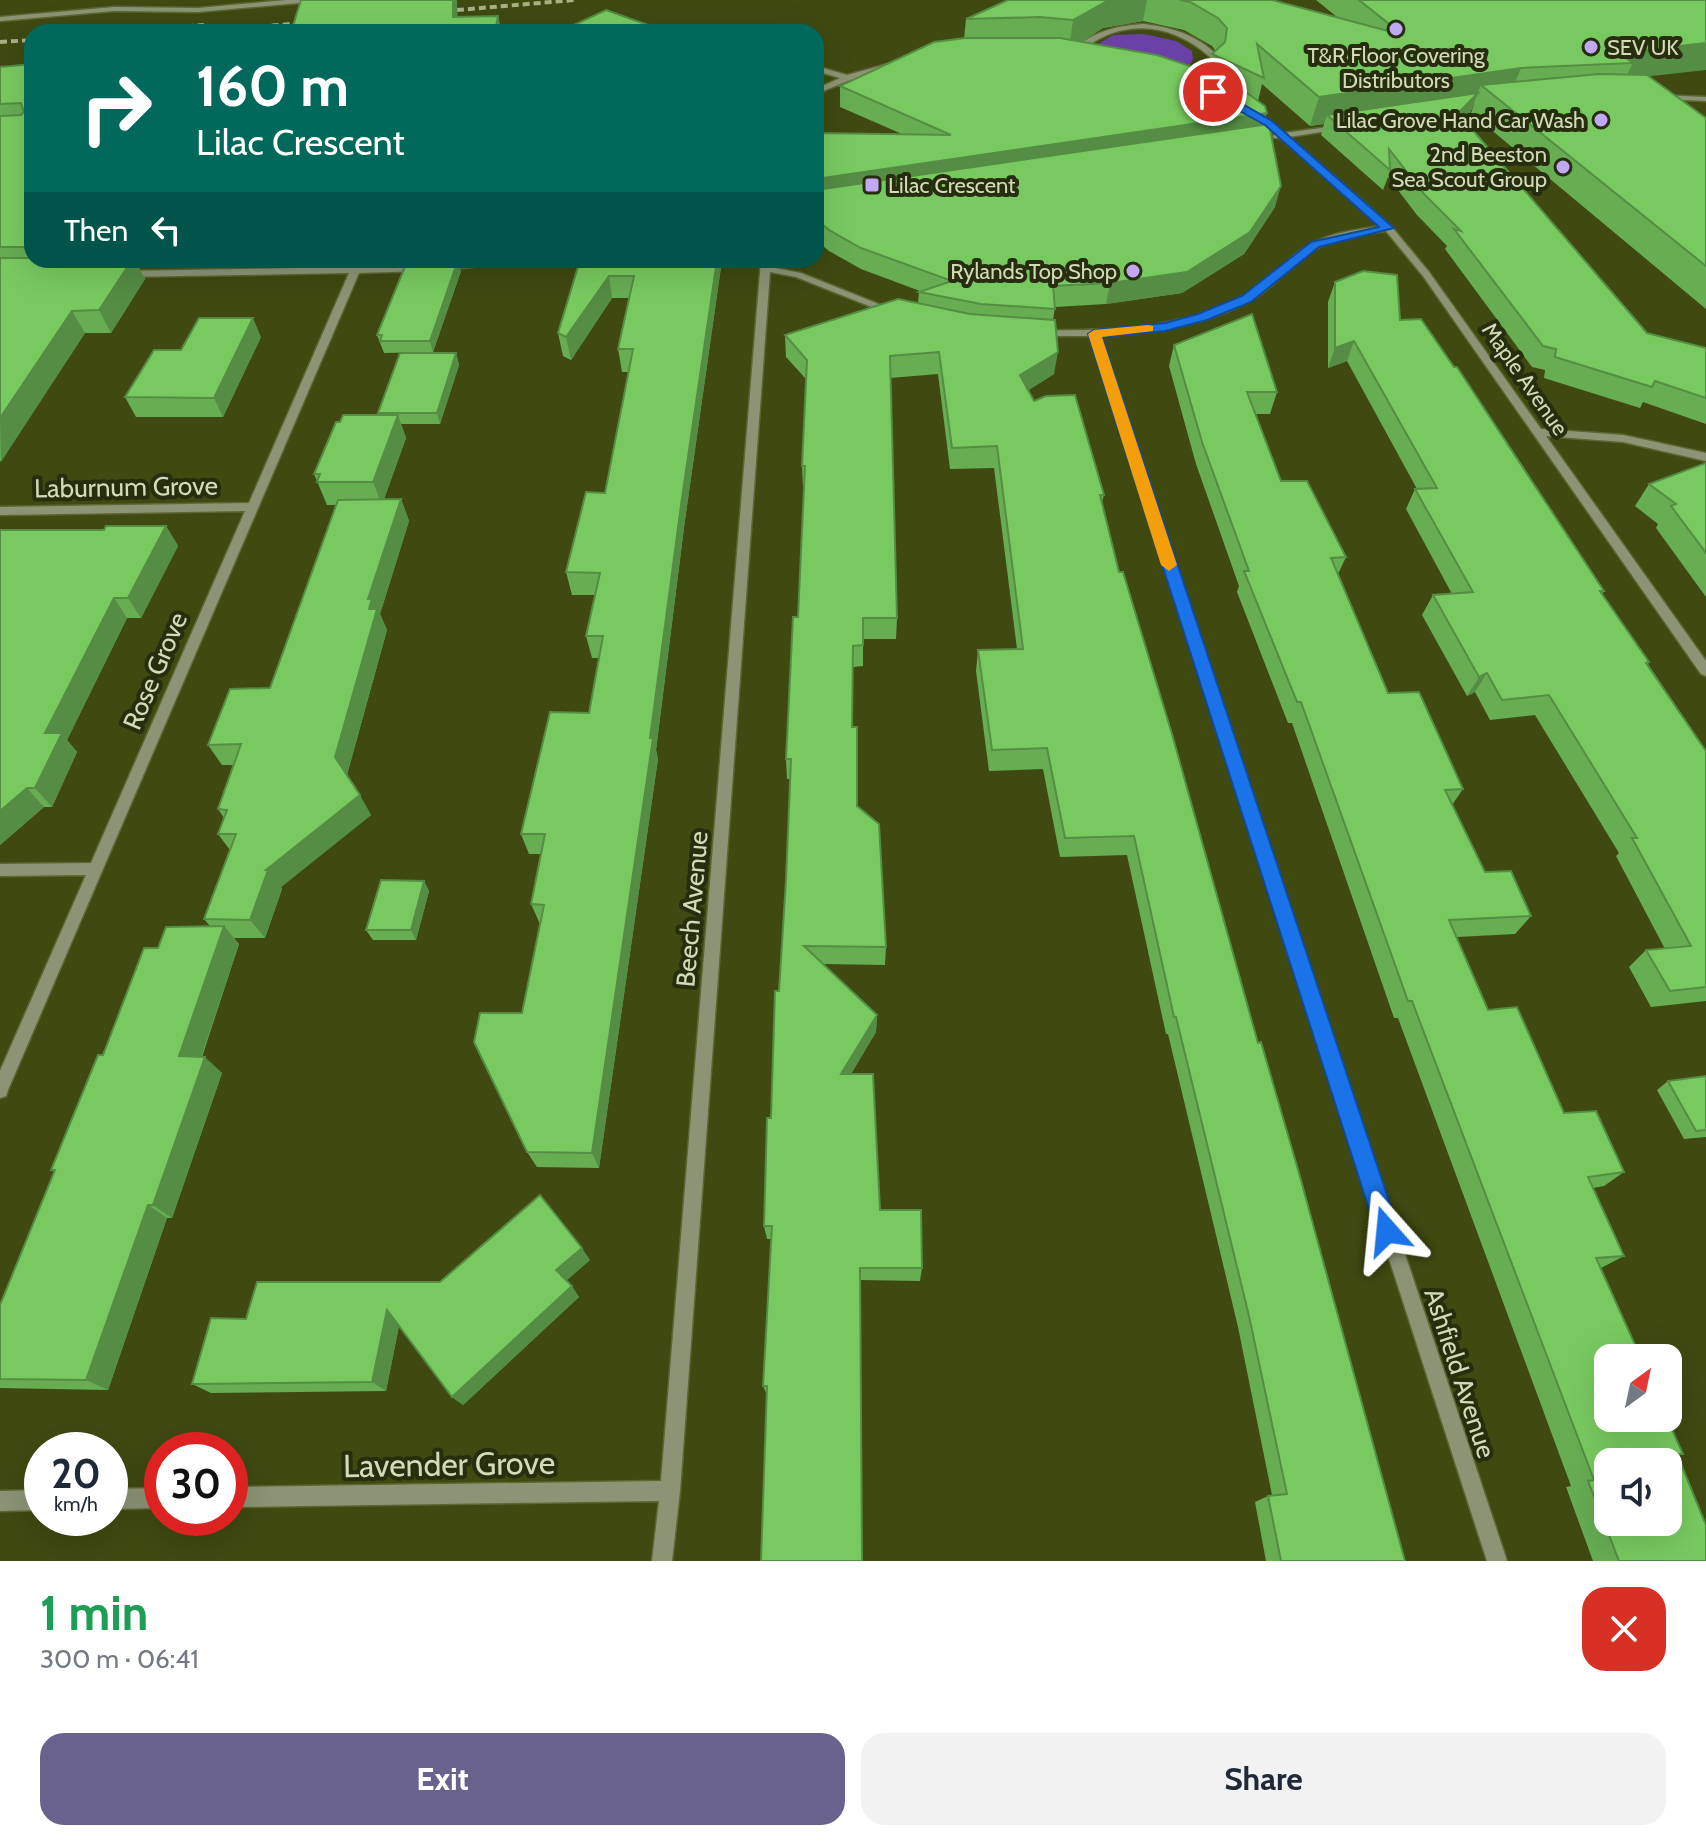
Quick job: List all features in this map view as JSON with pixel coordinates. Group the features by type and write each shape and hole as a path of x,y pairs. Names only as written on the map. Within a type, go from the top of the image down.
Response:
{"street":[{"path":"0,19 114,9 311,0"},
{"path":"1072,54 1091,36 1104,31 1122,27 1158,28 1195,38 1205,46 1215,62 1204,77"},
{"path":"1061,53 1084,56"},
{"path":"824,88 847,78 909,61"},
{"path":"824,71 847,78"},
{"path":"1650,97 1706,99"},
{"path":"1241,106 1283,135"},
{"path":"1267,138 1344,126"},
{"name":"Maple Avenue","path":"1283,135 1388,228 1426,274 1706,671"},
{"path":"1024,333 1094,334 1165,327 1203,317 1246,299 1315,245 1388,228"},
{"path":"108,274 435,268"},
{"name":"Beech Avenue","path":"662,1561 766,268"},
{"path":"778,268 896,313"},
{"name":"Rose Grove","path":"0,1090 355,271"},
{"name":"Ashfield Avenue","path":"1094,334 1497,1561"},
{"path":"1538,432 1630,438 1706,457"},
{"name":"Laburnum Grove","path":"0,511 252,507"},
{"path":"0,870 96,869"},
{"name":"Lavender Grove","path":"248,1497 670,1491"},
{"path":"0,1501 24,1500"}],"shaded area":[{"path":"1144,34 1176,41 1192,51 1193,60 1188,68 1095,46 1113,35"}],"building":[{"path":"301,0 453,0 453,17 498,16 496,24 294,24"},
{"path":"1008,0 1109,0 1073,20 1040,17 966,19"},
{"path":"1180,0 1272,0 1403,35 1359,0 1706,0 1706,43 1619,53 1633,63 1521,68 1319,97 1257,44 1264,78 1212,54 1225,42 1227,28 1218,18 1190,2"},
{"path":"606,10 645,24 576,24"},
{"path":"965,38 1060,38 1157,55 1202,70 1243,90 1265,106 1267,113 824,178 824,133 951,135 840,86 934,42"},
{"path":"24,65 24,112 21,103 0,104 0,67"},
{"path":"1599,74 1647,75 1706,118 1706,266 1481,85"},
{"path":"1478,93 1458,113 1647,333 1706,348 1706,398 1655,381 1652,387 1555,357 1556,349 1543,346 1454,229 1461,231 1425,195 1389,149 1390,170 1327,115"},
{"path":"24,112 24,247 0,247 0,116 21,115"},
{"path":"1269,124 1281,186 1250,232 1187,272 1110,283 1053,286 1055,309 981,304 919,292 952,281 861,248 829,230 824,226 824,189"},
{"path":"0,258 24,258 24,268 127,268 99,310 72,311 0,418"},
{"path":"404,268 455,268 430,341 380,341 382,335 377,335"},
{"path":"578,268 716,268 682,498 650,738 653,738 592,1153 527,1152 474,1042 480,1013 522,1013 544,905 531,904 545,834 521,834 550,712 589,713 603,636 586,636 600,573 566,572 586,492 605,493 633,349 618,349 634,276 609,276 566,337 558,333"},
{"path":"1363,271 1397,275 1400,320 1421,319 1457,367 1604,591 1600,591 1649,662 1646,663 1706,751 1706,987 1670,991 1646,950 1691,946 1632,838 1637,838 1549,695 1502,700 1487,673 1479,677 1433,595 1473,592 1415,489 1437,488 1354,341 1335,348 1335,282"},
{"path":"898,299 970,314 1055,320 1058,352 1020,375 1034,401 1046,396 1075,395 1104,495 1100,495 1119,572 1123,572 1172,734 1258,1043 1261,1042 1299,1173 1405,1561 1281,1561 1268,1496 1287,1494 1249,1316 1174,1017 1134,836 1065,838 1047,748 992,750 978,650 1023,649 997,446 952,448 939,352 890,356 897,618 863,618 863,645 853,646 852,727 857,727 857,806 879,824 886,947 804,946 877,1015 841,1074 873,1074 880,1210 921,1210 922,1268 860,1268 862,1561 761,1561 767,1386 763,1386 772,1226 764,1226 767,1118 771,1118 775,991 779,991 786,880 791,759 786,759 793,617 798,617 805,466 802,466 807,360 785,335"},
{"path":"1252,314 1277,392 1247,392 1281,481 1307,481 1346,557 1331,558 1388,693 1419,692 1463,789 1445,790 1485,872 1511,871 1531,916 1449,920 1488,1010 1517,1007 1564,1113 1596,1111 1624,1172 1588,1177 1624,1256 1596,1258 1635,1344 1594,1344 1594,1432 1673,1432 1680,1448 1594,1448 1594,1480 1412,1001 1408,1001 1301,702 1297,702 1244,571 1249,571 1202,442 1174,345"},
{"path":"199,318 253,318 214,398 125,397 154,350 181,350"},
{"path":"400,353 456,353 437,413 378,413"},
{"path":"343,415 398,415 373,482 317,482 320,474 314,474 336,422 340,422"},
{"path":"1706,463 1706,553 1671,506 1676,504 1649,484"},
{"path":"401,499 368,599 372,599 369,609 377,609 335,757 360,795 266,870 250,920 204,919 236,834 218,834 227,810 218,809 241,744 208,745 230,689 270,688 338,500"},
{"path":"106,526 166,526 128,598 114,598 45,733 62,733 35,788 27,788 0,811 0,530 104,530"},
{"path":"381,880 424,881 411,930 366,930"},
{"path":"224,926 179,1056 205,1057 86,1380 0,1379 0,1305 55,1170 51,1170 98,1055 103,1055 144,948 158,948 166,927"},
{"path":"1706,1076 1706,1130 1696,1131 1668,1081"},
{"path":"540,1195 582,1248 556,1270 572,1286 452,1397 387,1310 372,1382 192,1384 211,1318 246,1319 257,1282 440,1282"},
{"path":"1682,1466 1706,1525 1706,1561 1619,1561 1609,1536 1682,1536"},
{"path":"1594,1480 1594,1496 1588,1481"}],"railway":[{"path":"435,12 574,0"},
{"path":"291,24 315,22"},
{"path":"0,42 24,40"}],"slow traffic":[{"path":"1148,329 1094,334 1169,565"}],"place":[{"name":"T&R Floor Covering Distributors","path":"1396,29"},
{"name":"SEV UK","path":"1591,47"},
{"name":"Lilac Grove Hand Car Wash","path":"1601,120"},
{"name":"2nd Beeston Sea Scout Group","path":"1563,167"},
{"name":"Lilac Crescent","path":"872,185"},
{"name":"Rylands Top Shop","path":"1133,271"}],"route":[{"path":"1213,92 1252,111 1268,123 1388,228 1337,237 1315,245 1246,299 1203,317 1165,327 1094,334 1387,1231"}]}
